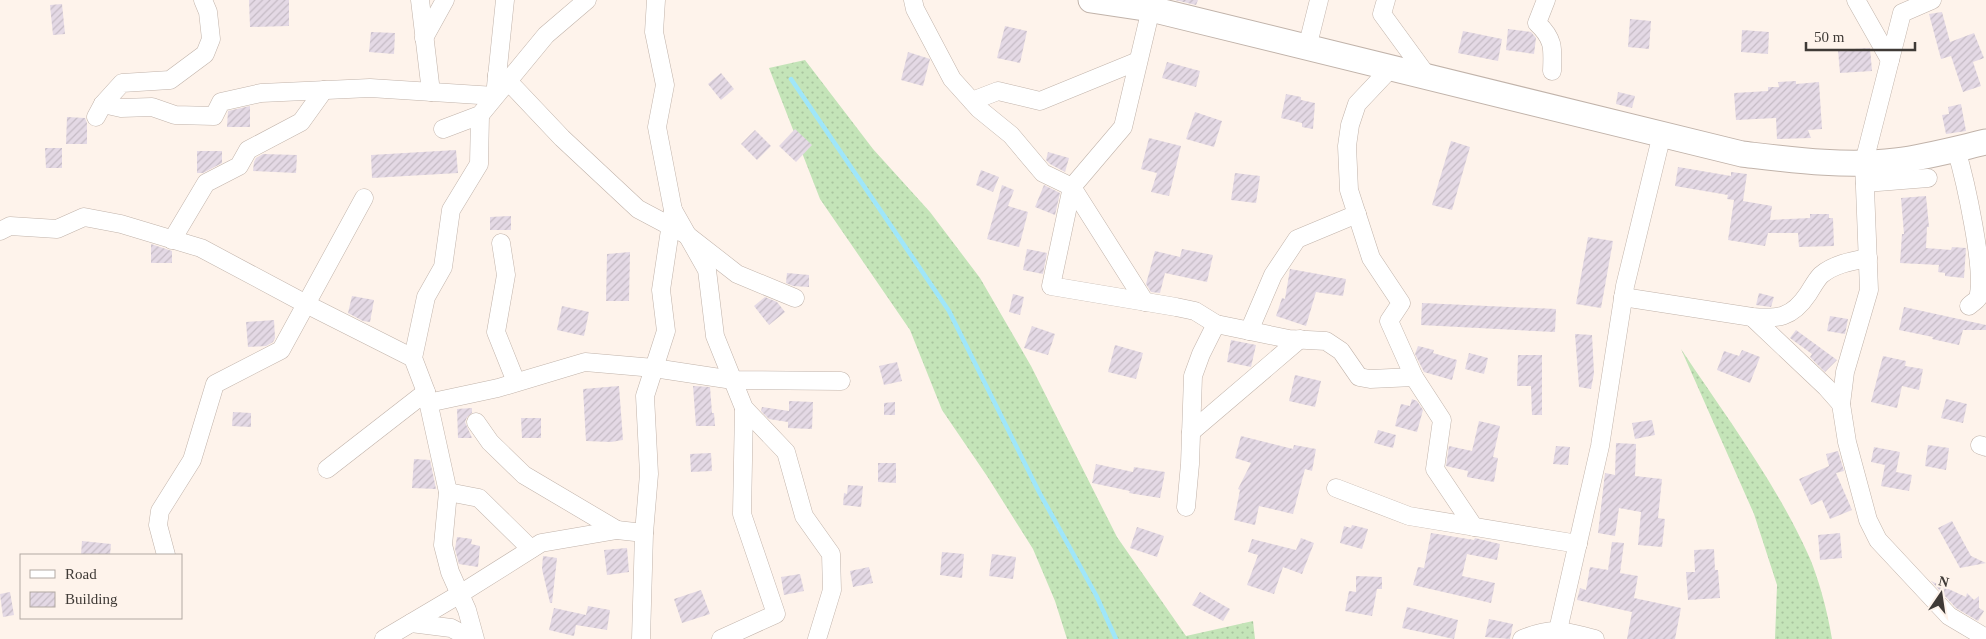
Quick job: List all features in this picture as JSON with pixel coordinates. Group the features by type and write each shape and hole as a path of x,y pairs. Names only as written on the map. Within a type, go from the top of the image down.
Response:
{"street":[{"path":"203,0 208,12 211,39 205,54 170,80 122,83 100,111 152,107 175,115 214,116 222,102 261,93 370,88 495,96"},
{"path":"420,0 431,92"},
{"path":"424,38 444,0"},
{"path":"505,0 503,78 562,138 638,210 672,218 687,236 707,270 715,336 744,408 786,452 804,516 831,554 832,590 817,639"},
{"path":"443,130 480,115 495,96 503,78 546,35 587,0"},
{"path":"913,0 915,9 952,80 972,101 1011,135 1043,174 1072,187 1145,302"},
{"path":"1091,0 1152,4 1307,48 1742,154 1864,172 1928,178"},
{"path":"1307,48 1319,0"},
{"path":"1386,0 1382,14 1428,77"},
{"path":"1546,0 1536,23 1548,34 1553,53 1552,71"},
{"path":"1856,0 1890,60"},
{"path":"1932,0 1902,13 1864,172 1869,290 1848,364 1841,404 1847,442 1868,520 1878,540 1949,616 1986,638"},
{"path":"639,638 649,474 645,396 666,331 661,290 672,218 657,126 665,85 654,32 653,2"},
{"path":"1152,4 1123,128 1072,187 1052,286 1195,312 1216,324 1249,331 1326,341 1341,350 1359,377 1370,379 1414,377"},
{"path":"972,101 998,91 1040,100 1138,61"},
{"path":"1391,68 1357,104 1350,125 1347,146 1349,190 1371,258 1401,303 1390,321 1414,377 1442,420 1435,469 1474,527"},
{"path":"172,240 206,184 238,166 248,150 301,122 324,90"},
{"path":"411,623 473,639 467,610 450,572 443,545 448,492 427,398 413,358 426,297 443,267 451,210 479,164 480,115"},
{"path":"1557,634 1600,446 1624,297 1662,134"},
{"path":"1864,172 1896,161 1986,142"},
{"path":"1956,149 1978,223 1986,262 1984,283 1979,297 1969,306"},
{"path":"166,554 158,525 160,511 192,460 215,384 281,350 364,198"},
{"path":"1249,331 1273,274 1297,239 1357,214"},
{"path":"0,231 10,226 57,229 84,217 121,224 201,248 413,358"},
{"path":"687,236 737,274 795,298"},
{"path":"500,243 506,275 496,332 516,382"},
{"path":"1624,297 1772,319 1788,315 1804,300 1821,276 1836,266 1868,258"},
{"path":"1752,317 1826,387 1841,404"},
{"path":"1186,507 1190,464 1193,376 1201,354 1216,324"},
{"path":"1191,432 1300,339"},
{"path":"327,469 427,398 516,382 585,362 654,368 733,380 841,381"},
{"path":"722,639 776,614 742,514 744,408"},
{"path":"476,422 490,442 524,475 617,530"},
{"path":"1336,488 1410,516 1578,544"},
{"path":"448,492 479,498 531,549"},
{"path":"384,639 541,543 617,530 644,533"},
{"path":"446,633 460,594"},
{"path":"1522,639 1539,632 1595,639"}],"green space":[{"path":"805,60 873,149 930,212 980,278 1031,366 1117,537 1186,636 1253,621 1255,639 1067,639 1055,601 1033,549 942,410 910,330 820,199 769,68"},
{"path":"1681,349 1748,448 1794,525 1819,583 1832,639 1775,639 1777,585 1754,514"}],"building":[{"path":"249,0 289,0 289,26 250,27"},
{"path":"1175,0 1198,0 1196,5"},
{"path":"62,4 65,34 53,35 50,5"},
{"path":"1942,12 1950,42 1974,33 1984,58 1973,62 1981,86 1963,92 1951,56 1941,59 1929,14"},
{"path":"1630,19 1651,21 1649,49 1628,47"},
{"path":"1005,26 1027,31 1020,63 997,58"},
{"path":"1508,29 1531,32 1536,38 1534,54 1506,50"},
{"path":"1742,30 1769,32 1768,54 1741,52"},
{"path":"1463,31 1502,39 1498,61 1458,53"},
{"path":"371,32 395,33 394,54 369,52"},
{"path":"1870,48 1872,71 1840,73 1838,50"},
{"path":"908,52 930,59 923,86 901,80"},
{"path":"1167,62 1200,71 1196,87 1162,78"},
{"path":"721,73 734,89 721,100 708,84"},
{"path":"1796,81 1796,84 1819,82 1822,129 1808,130 1811,138 1777,139 1776,118 1736,120 1734,93 1768,91 1768,87 1779,87 1778,82"},
{"path":"1618,92 1635,96 1632,108 1616,104"},
{"path":"1286,94 1301,97 1301,100 1315,103 1313,129 1302,127 1302,123 1281,118"},
{"path":"1961,104 1966,131 1946,134 1942,115 1949,114 1948,107"},
{"path":"250,106 250,127 227,127 228,111"},
{"path":"1195,112 1222,121 1214,147 1186,139"},
{"path":"67,117 85,118 87,123 87,144 66,144"},
{"path":"795,129 812,145 796,162 779,146"},
{"path":"755,130 771,146 757,160 741,144"},
{"path":"1149,138 1181,146 1169,196 1151,192 1157,173 1141,169"},
{"path":"1451,141 1470,147 1452,210 1432,205"},
{"path":"45,148 62,148 62,168 46,168"},
{"path":"456,150 458,173 372,178 371,155"},
{"path":"197,151 222,151 222,163 203,173 197,173"},
{"path":"1048,152 1069,158 1065,172 1046,160"},
{"path":"263,154 297,155 296,173 253,171 256,158"},
{"path":"1678,167 1731,176 1731,172 1747,174 1743,201 1772,206 1770,220 1810,218 1810,214 1829,214 1829,218 1833,218 1834,246 1799,247 1798,233 1768,233 1765,246 1728,240 1734,200 1727,199 1728,195 1675,186"},
{"path":"981,170 999,177 993,192 976,185"},
{"path":"1235,173 1260,176 1256,203 1231,200"},
{"path":"1002,185 1014,190 1008,206 1028,212 1019,247 987,239"},
{"path":"1044,185 1060,193 1055,215 1035,207"},
{"path":"1926,196 1929,227 1927,227 1926,248 1951,250 1952,247 1966,248 1964,278 1945,276 1945,273 1938,272 1939,265 1900,263 1902,234 1904,234 1901,198"},
{"path":"511,216 511,230 490,230 490,217"},
{"path":"1588,237 1613,241 1601,308 1576,304"},
{"path":"151,244 172,251 172,263 151,263"},
{"path":"1027,249 1047,253 1043,274 1023,270"},
{"path":"1182,249 1213,255 1207,282 1165,273 1160,293 1151,292 1146,284 1155,251 1180,257"},
{"path":"630,252 629,301 606,301 607,254"},
{"path":"1290,269 1346,279 1343,296 1316,292 1306,326 1276,316 1282,298 1285,299"},
{"path":"787,273 809,275 809,287 793,286 786,283"},
{"path":"1759,293 1774,297 1771,307 1756,305"},
{"path":"1013,294 1024,297 1020,315 1009,312"},
{"path":"352,296 374,300 370,322 363,321 348,313"},
{"path":"765,297 777,302 785,312 769,325 754,306"},
{"path":"1422,303 1556,309 1555,332 1421,325"},
{"path":"562,306 589,312 584,336 557,330"},
{"path":"1904,307 1986,325 1986,330 1963,330 1959,345 1899,330"},
{"path":"1830,316 1848,319 1845,334 1827,331"},
{"path":"274,320 275,338 273,342 266,346 248,347 246,322"},
{"path":"1032,326 1055,334 1048,355 1024,348"},
{"path":"1796,330 1837,360 1825,372 1810,357 1812,354 1790,338"},
{"path":"1575,334 1592,335 1594,373 1591,389 1579,387"},
{"path":"1231,340 1256,345 1251,367 1227,362"},
{"path":"1115,345 1143,353 1136,379 1108,372"},
{"path":"1418,346 1434,350 1433,353 1457,360 1452,380 1424,372 1415,354"},
{"path":"1742,350 1760,357 1750,383 1717,370 1724,351 1739,356"},
{"path":"1469,353 1488,358 1484,374 1465,369"},
{"path":"1518,355 1542,355 1542,415 1532,415 1531,386 1517,386"},
{"path":"1883,356 1906,361 1905,366 1923,369 1919,390 1902,386 1897,408 1871,402"},
{"path":"897,362 902,381 884,385 879,366"},
{"path":"1295,375 1321,381 1315,407 1289,401"},
{"path":"619,386 623,440 611,442 586,441 583,389"},
{"path":"693,386 710,387 715,426 696,426"},
{"path":"1412,399 1417,401 1423,410 1417,432 1395,426 1401,404 1410,406"},
{"path":"1946,399 1967,404 1963,423 1941,418"},
{"path":"789,401 813,402 812,429 788,428 788,422 769,419 761,411 762,407 789,411"},
{"path":"895,402 895,415 884,415 884,403"},
{"path":"472,408 472,413 465,422 472,438 458,438 457,409"},
{"path":"233,412 251,413 251,427 232,426"},
{"path":"521,418 541,418 541,438 522,438"},
{"path":"1652,420 1655,435 1635,439 1632,423"},
{"path":"1479,421 1500,426 1493,457 1498,458 1494,482 1467,477 1468,471 1446,466 1449,446 1472,451"},
{"path":"1378,430 1396,435 1393,448 1374,443"},
{"path":"1241,436 1293,449 1294,445 1316,449 1312,471 1305,469 1293,514 1259,506 1255,525 1234,520 1240,490 1238,489 1251,463 1235,458"},
{"path":"1616,443 1636,444 1635,476 1662,479 1658,518 1665,519 1662,547 1638,545 1641,512 1619,508 1615,536 1598,533 1605,473 1615,475"},
{"path":"1928,445 1949,448 1946,470 1925,466"},
{"path":"1556,446 1570,447 1568,465 1553,464"},
{"path":"1874,447 1900,452 1896,472 1912,475 1909,491 1881,486 1885,465 1871,462"},
{"path":"1838,451 1844,471 1836,473 1852,510 1830,519 1822,500 1811,505 1799,479 1829,466 1826,454"},
{"path":"711,453 712,471 691,472 690,454"},
{"path":"414,459 430,460 436,489 412,488"},
{"path":"878,463 896,463 896,483 878,482"},
{"path":"1096,464 1133,472 1134,467 1165,472 1160,498 1129,493 1130,491 1092,483"},
{"path":"848,485 863,486 861,507 843,505 844,493 847,494"},
{"path":"1952,521 1971,556 1986,563 1960,568 1938,528"},
{"path":"1352,525 1368,529 1362,549 1340,543 1344,526 1351,528"},
{"path":"1137,527 1164,536 1157,557 1130,548"},
{"path":"1431,533 1474,540 1475,538 1500,544 1497,560 1467,554 1462,576 1495,583 1491,603 1413,585 1418,567 1424,568"},
{"path":"1840,533 1842,558 1820,560 1818,535"},
{"path":"457,537 472,539 471,544 480,546 478,567 459,564 455,549"},
{"path":"1301,538 1314,543 1302,574 1283,567 1274,594 1247,585 1258,555 1248,552 1252,539 1296,550"},
{"path":"82,541 111,544 110,554 81,554"},
{"path":"1612,542 1624,543 1620,573 1638,576 1634,598 1681,608 1675,639 1627,639 1632,612 1577,600 1580,588 1586,590 1590,567 1608,570"},
{"path":"627,548 629,572 607,575 604,550"},
{"path":"1714,549 1715,570 1718,570 1720,598 1688,600 1686,572 1695,572 1694,550"},
{"path":"942,552 964,554 962,578 940,575"},
{"path":"992,554 1016,557 1013,579 989,576"},
{"path":"543,556 557,558 552,603 550,603 542,569"},
{"path":"869,567 873,583 853,587 850,571"},
{"path":"800,574 804,591 784,595 781,577"},
{"path":"1356,576 1382,577 1382,589 1377,589 1372,616 1345,611 1349,591 1356,592"},
{"path":"1931,581 1966,597 1967,593 1974,600 1979,596 1979,608 1984,611 1978,621 1956,608"},
{"path":"701,590 710,614 682,623 674,599"},
{"path":"10,592 14,615 3,617 0,594"},
{"path":"1200,592 1230,609 1223,621 1192,605"},
{"path":"588,606 610,610 607,630 576,625 574,636 549,630 554,608 586,615"},
{"path":"1407,607 1458,620 1454,639 1402,628"},
{"path":"1489,619 1513,624 1510,639 1485,637"}],"waterway":[{"path":"791,79 949,311 1039,492 1096,595 1116,639"}]}
